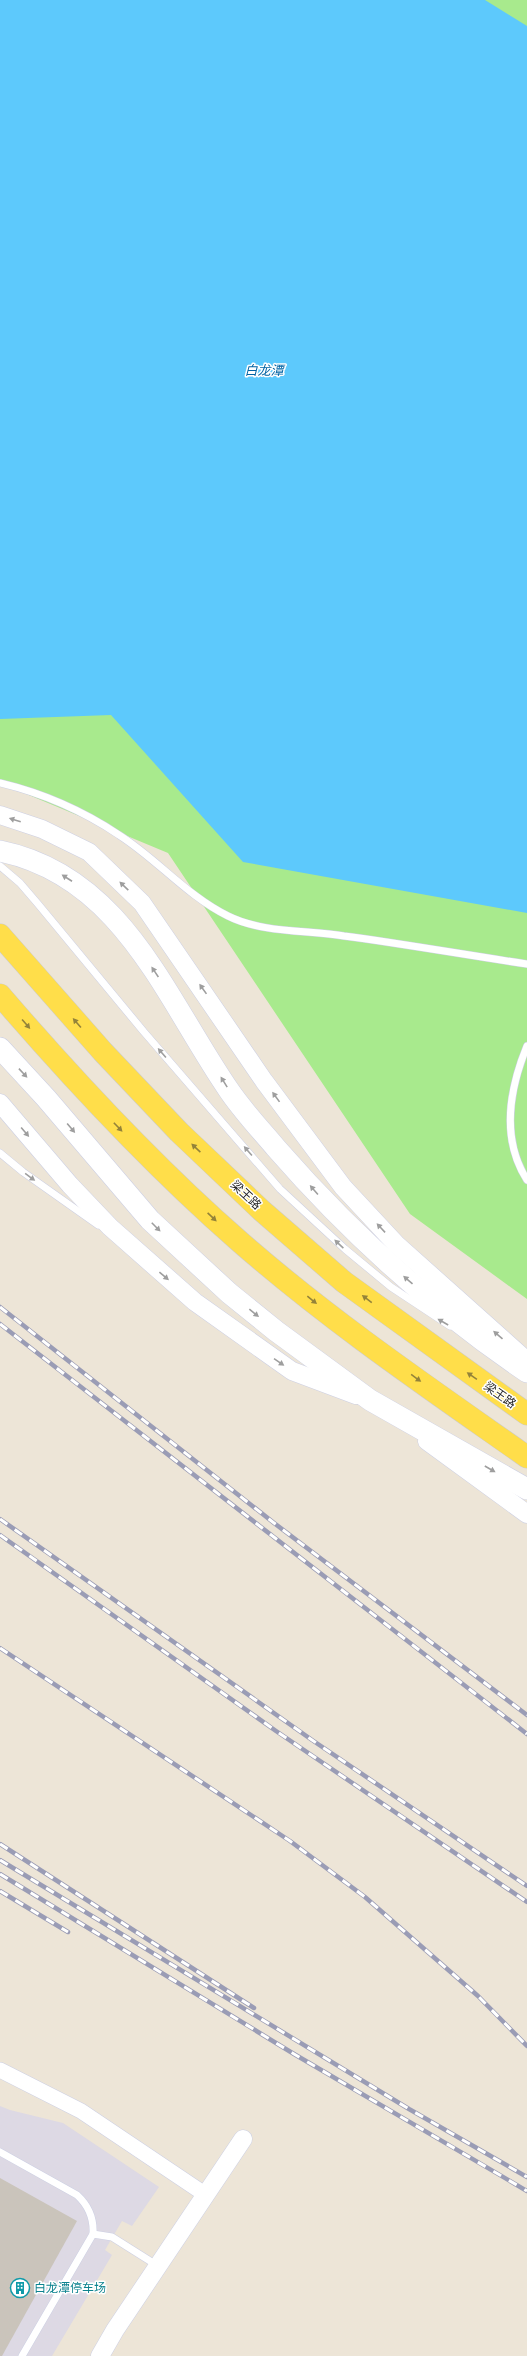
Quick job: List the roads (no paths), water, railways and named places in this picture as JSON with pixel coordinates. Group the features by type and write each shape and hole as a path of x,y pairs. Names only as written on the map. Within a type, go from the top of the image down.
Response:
{"main road":[{"path":"0,862 52,868 88,892 125,929 157,976 229,1090 274,1146 318,1196 372,1248 489,1347 527,1372"},
{"name":"梁王路","path":"0,935 103,1052 179,1132 261,1210 344,1282 527,1414"},
{"path":"0,995 72,1078 148,1158 239,1241 337,1321 527,1457"},
{"path":"0,1048 46,1098 145,1214 184,1254 276,1331 370,1400 527,1489"}],"street":[{"path":"0,816 42,829 89,852 142,903 299,1128 343,1187 396,1244 527,1361"},
{"path":"0,1103 70,1185 133,1248 195,1302 292,1371 370,1400 527,1514"},
{"path":"0,2070 82,2112 206,2195"},
{"path":"100,2356 243,2139"}],"lane":[{"path":"0,783 24,789 71,808 120,835 202,900 229,917 258,926 343,935 527,964"},
{"path":"0,862 34,899 144,1032 280,1188 345,1249 391,1287 440,1321 489,1347"},
{"path":"527,1046 517,1070 510,1110 511,1144 518,1167 527,1180"},
{"path":"0,1153 34,1180 133,1248"},
{"path":"0,2152 77,2194 85,2202 94,2223 93,2234 22,2356"},
{"path":"93,2234 112,2237 158,2266"}],"water":[{"name":"白龙潭","path":"0,0 485,0 527,26 527,913 243,862 111,715 0,719"}],"railway":[{"path":"0,1307 274,1523 527,1715"},
{"path":"0,1324 527,1734"},
{"path":"0,1519 312,1740 527,1886"},
{"path":"0,1535 276,1731 527,1902"},
{"path":"0,1648 290,1841 365,1897 478,1996 527,2046"},
{"path":"0,1844 254,2008"},
{"path":"0,1860 409,2109 527,2177"},
{"path":"0,1874 294,2054 527,2191"},
{"path":"0,1891 68,1932"}],"place":[{"name":"白龙潭停车场","path":"20,2288"}]}
